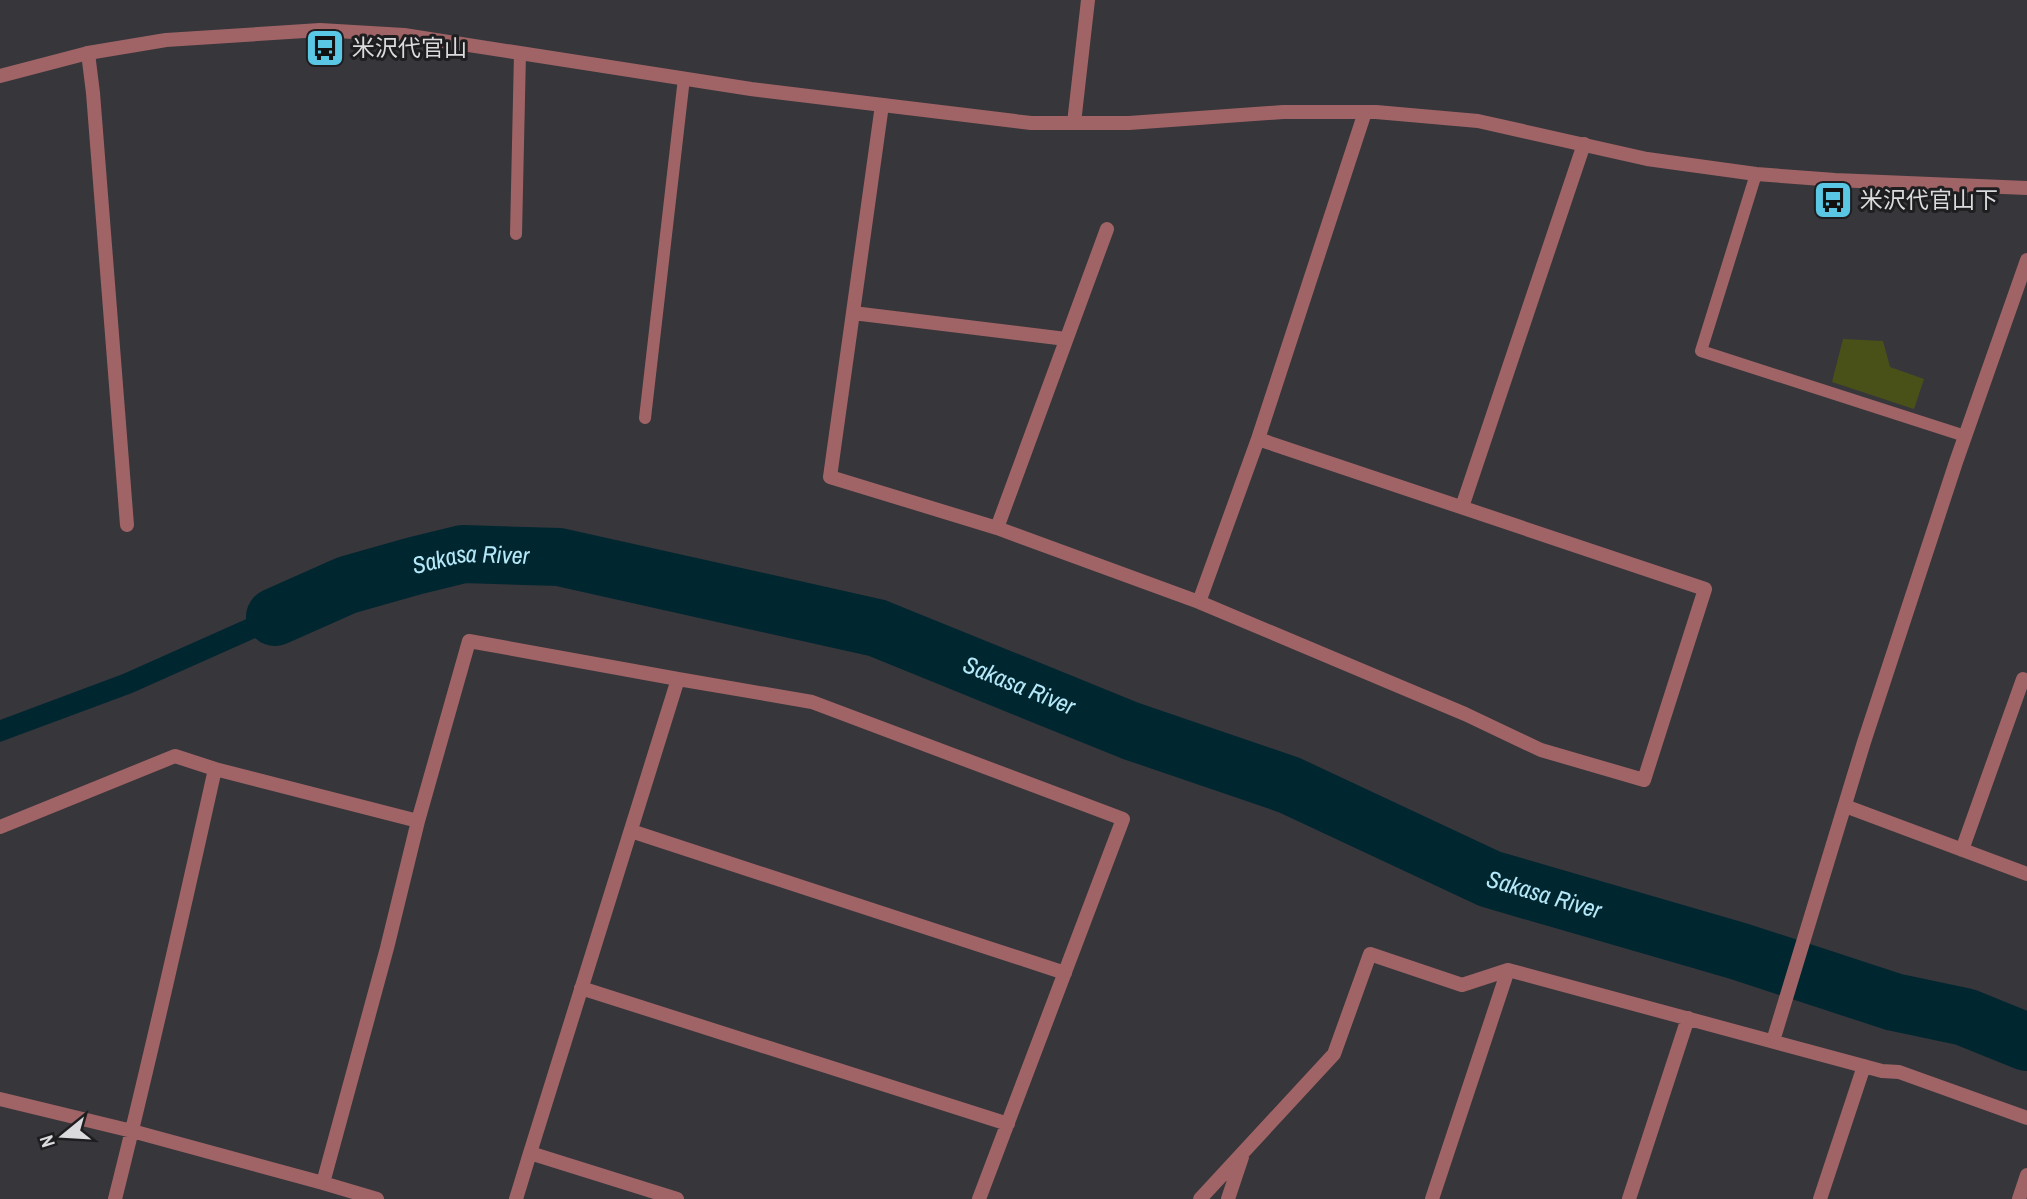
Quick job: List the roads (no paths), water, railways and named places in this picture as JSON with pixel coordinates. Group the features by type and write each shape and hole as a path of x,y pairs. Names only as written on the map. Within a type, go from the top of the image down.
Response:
{"street":[{"path":"1074,123 1088,0"},
{"path":"0,76 88,53 166,40 320,30 404,35 751,89 1031,123 1129,123 1283,112 1365,112 1478,121 1647,159 1756,174 2027,188"},
{"path":"88,53 127,525"},
{"path":"882,105 830,477 997,528 1199,602 1465,714 1541,750 1644,780 1705,589 1258,439"},
{"path":"1199,602 1258,439 1365,112"},
{"path":"1461,508 1584,144"},
{"path":"997,528 1107,229"},
{"path":"1773,1041 1864,742 1965,436 2027,260"},
{"path":"853,313 1066,339"},
{"path":"323,1183 387,948 418,821 469,641 811,702 1123,819 979,1199"},
{"path":"516,1199 678,679"},
{"path":"1962,850 2022,679 2027,681"},
{"path":"0,827 175,756 215,769 418,821"},
{"path":"115,1199 149,1063 215,769"},
{"path":"1846,806 2027,874"},
{"path":"631,831 1065,973"},
{"path":"1200,1199 1334,1054 1370,954 1462,985 1508,970 1882,1071 1899,1072 2027,1118"},
{"path":"1432,1199 1508,970"},
{"path":"581,988 1008,1124"},
{"path":"1629,1199 1688,1018"},
{"path":"1820,1199 1864,1066"},
{"path":"0,1099 132,1131 377,1199"},
{"path":"530,1153 678,1199"},
{"path":"1228,1199 1243,1153"},
{"path":"2019,1199 2027,1175"}],"lane":[{"path":"516,234 520,53"},
{"path":"645,418 684,78"},
{"path":"1756,174 1701,351 1965,436"}],"water":[{"path":"345,575 352,595 132,693 0,742 0,720 123,674"}],"waterway":[{"name":"Sakasa River","path":"275,617 347,585 463,554 559,557 877,628 1131,731 1289,785 1490,879 1738,951 1894,1002 1965,1017 2027,1042"}],"place":[{"name":"米沢代官山","path":"325,48"},
{"name":"米沢代官山下","path":"1833,200"}]}
